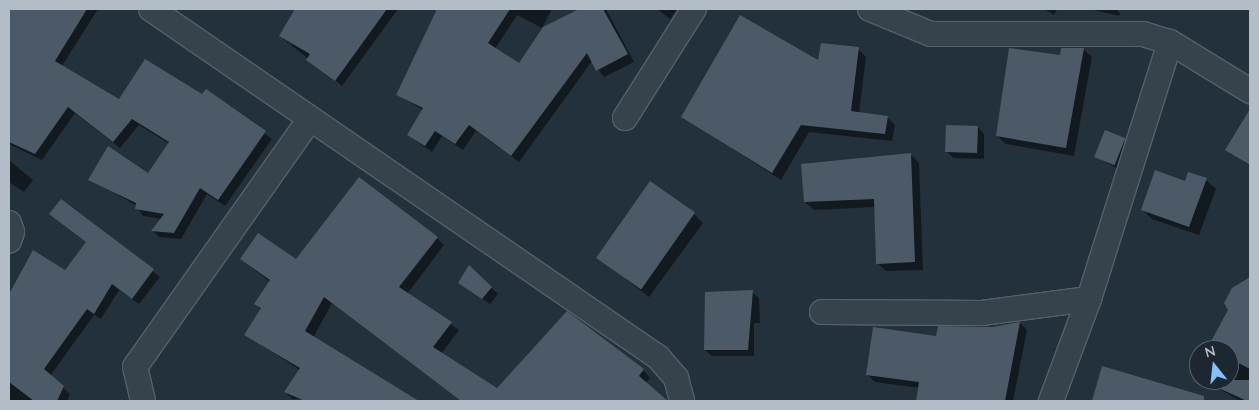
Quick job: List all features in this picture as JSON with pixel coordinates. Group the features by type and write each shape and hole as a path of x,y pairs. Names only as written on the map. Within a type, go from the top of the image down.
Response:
{"street":[{"path":"151,9 308,120 658,357 676,378 682,401"},
{"path":"625,118 694,9"},
{"path":"870,9 931,34 1143,34 1170,42 1250,91"},
{"path":"1051,401 1089,299 1170,42"},
{"path":"143,401 136,367 308,120"},
{"path":"9,223 12,232 9,241"},
{"path":"822,312 982,313 1089,299"}],"building":[{"path":"9,9 87,9 55,61 119,99 145,59 202,94 206,89 266,131 218,200 200,188 174,233 151,231 164,214 135,209 136,203 88,180 108,146 148,173 169,142 132,119 113,142 68,107 35,154 9,142"},
{"path":"295,9 387,9 335,81 306,60 310,54 279,36"},
{"path":"437,9 510,9 488,43 519,63 543,27 579,9 603,9 628,54 596,71 587,53 511,156 469,125 455,144 435,131 425,146 407,135 423,108 396,95"},
{"path":"740,15 818,60 821,43 859,47 851,111 888,116 885,134 801,125 772,173 681,117"},
{"path":"1009,48 1060,55 1061,48 1084,48 1066,148 996,136"},
{"path":"1250,109 1250,165 1225,150"},
{"path":"946,125 978,126 977,153 945,152"},
{"path":"1105,130 1125,138 1115,165 1094,157"},
{"path":"911,153 915,262 876,264 874,199 804,202 801,164"},
{"path":"1155,170 1185,181 1188,172 1207,178 1189,227 1141,210"},
{"path":"359,177 438,237 399,287 452,322 433,347 497,388 567,311 644,369 639,376 668,401 461,401 324,297 305,331 419,401 305,401 284,392 300,368 244,335 261,308 254,304 270,280 240,259 258,233 296,259"},
{"path":"650,181 695,213 641,290 596,258"},
{"path":"61,199 154,269 132,299 112,284 94,314 87,309 44,369 64,386 57,401 34,401 9,382 9,294 33,250 65,270 86,242 49,214"},
{"path":"469,265 492,287 482,299 458,283"},
{"path":"1250,277 1250,369 1239,363 1239,340 1212,340 1228,310 1224,303 1232,288"},
{"path":"753,290 748,350 704,350 705,292"},
{"path":"1020,322 1005,401 916,401 919,382 866,375 873,327 936,336 938,326 993,327"},
{"path":"1102,366 1204,396 1204,401 1092,401"},
{"path":"1239,380 1250,380 1250,401 1223,390 1239,390"}]}
